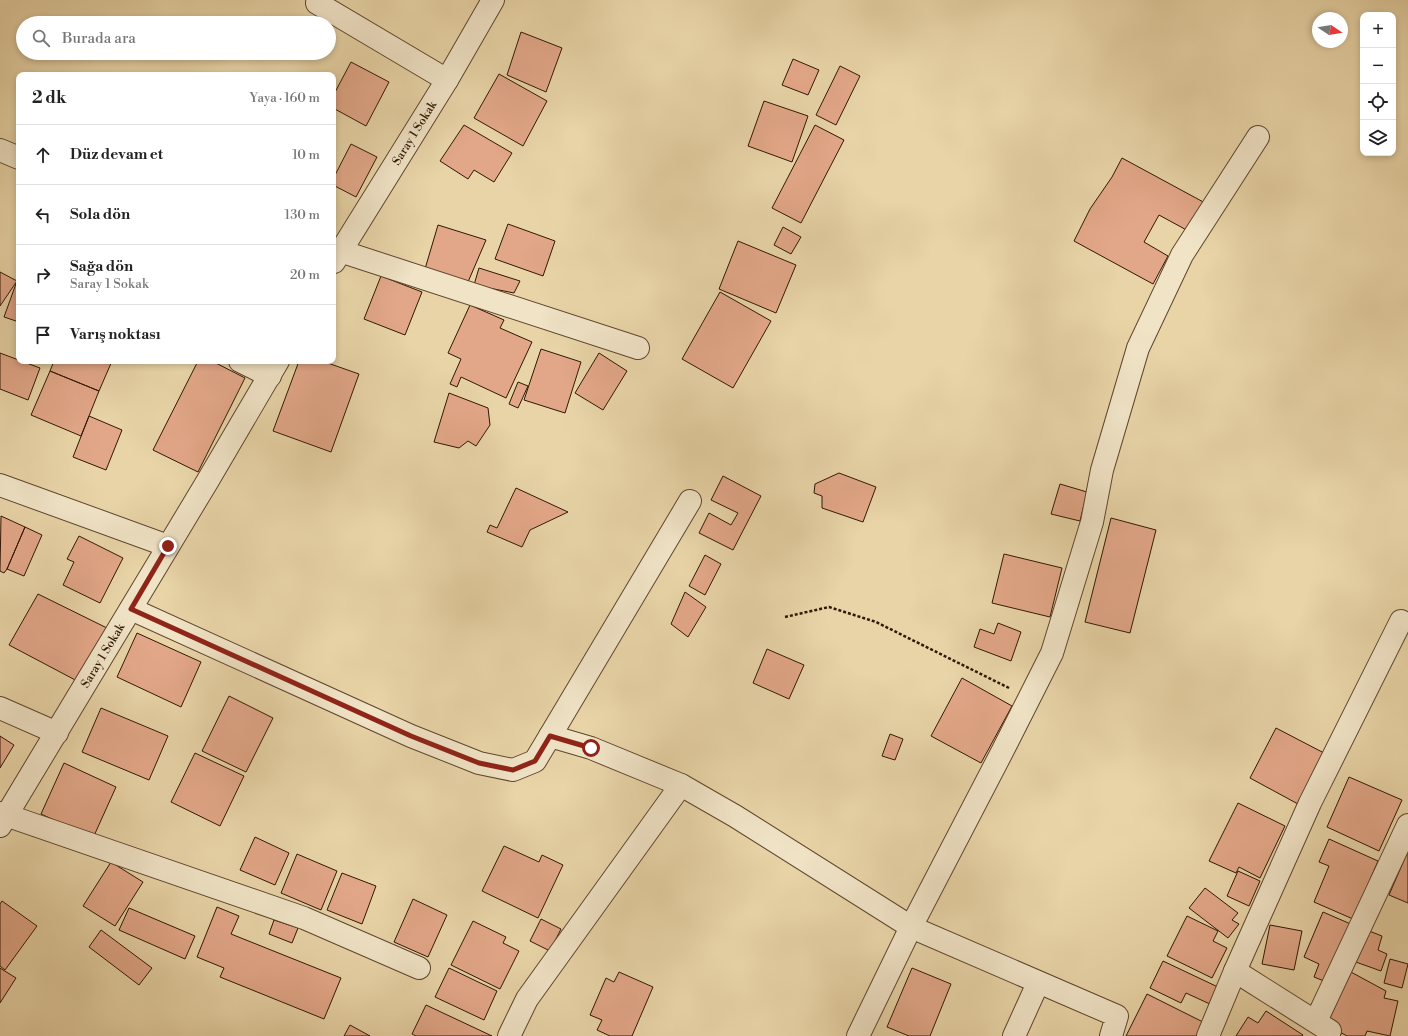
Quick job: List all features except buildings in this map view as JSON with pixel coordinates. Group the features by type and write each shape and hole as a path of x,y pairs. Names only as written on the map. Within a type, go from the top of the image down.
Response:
{"street":[{"name":"Saray 1 Sokak","path":"337,257 447,80 492,0"},
{"path":"317,3 447,80"},
{"path":"858,1036 911,927 1052,653 1092,522 1102,470 1138,348 1182,255 1258,137"},
{"path":"0,150 16,157"},
{"path":"337,257 638,348"},
{"path":"253,364 274,369"},
{"name":"Saray 1 Sokak","path":"2,818 57,732 274,369"},
{"path":"0,485 168,546"},
{"path":"131,609 411,736 479,763 513,770 535,761 690,501"},
{"path":"1208,1036 1235,971 1310,803 1401,621"},
{"path":"0,708 57,732"},
{"path":"550,736 591,748 681,785 735,816 911,927 1117,1016 1111,1036"},
{"path":"509,1036 527,999 681,785"},
{"path":"2,818 304,918 419,968"},
{"path":"1235,971 1323,1026 1408,824"},
{"path":"1014,1036 1038,983"}],"path":[{"path":"785,617 829,607 876,622 1030,698"}],"route":[{"path":"168,546 131,609 411,736 479,763 513,770 535,761 550,736 591,748"}]}
